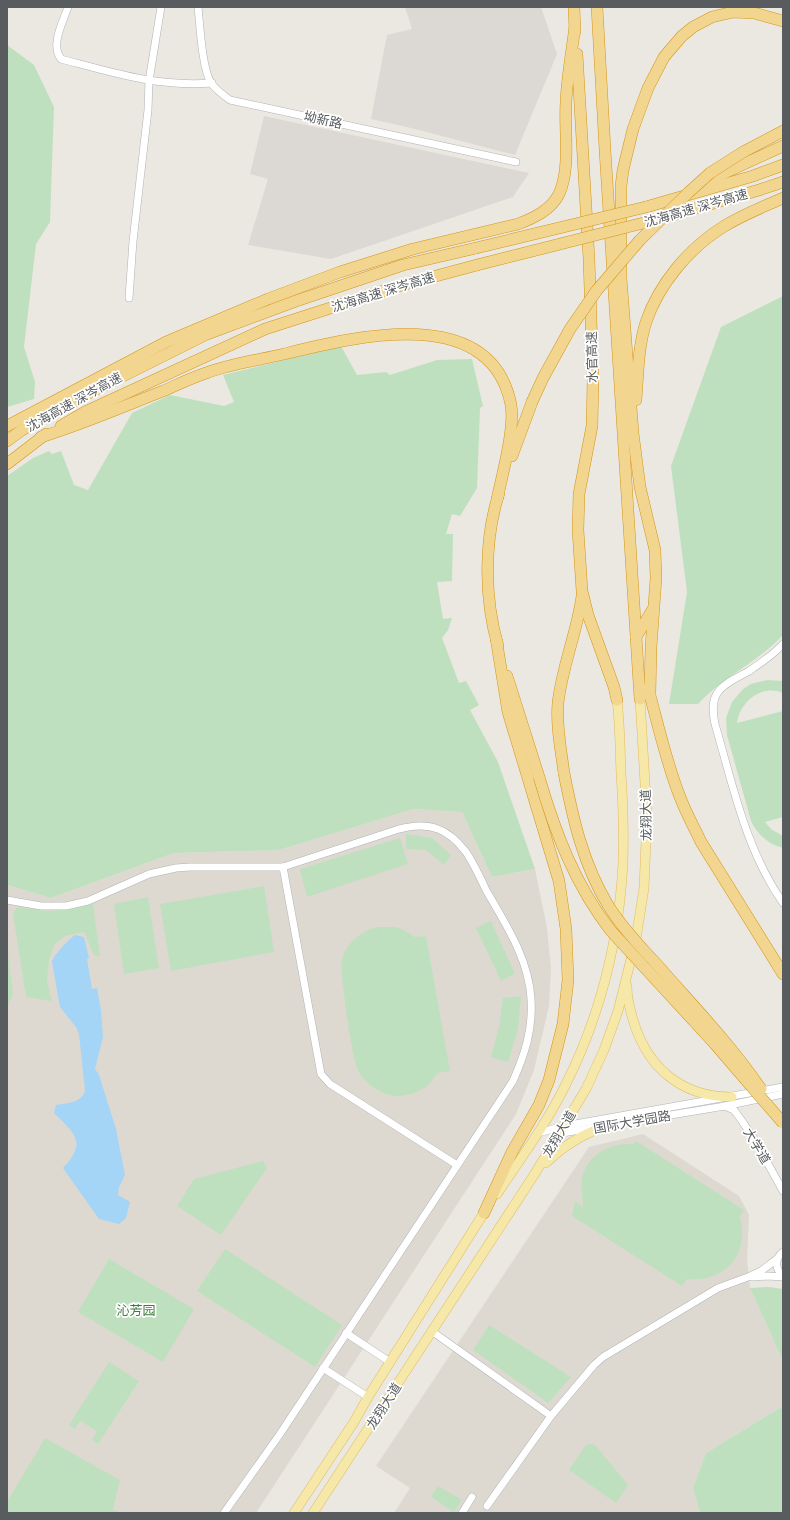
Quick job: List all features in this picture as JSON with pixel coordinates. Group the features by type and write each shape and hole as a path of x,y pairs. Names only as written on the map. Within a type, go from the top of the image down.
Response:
{"highway":[{"name":"水官高速","path":"574,7 589,259 593,380 592,426 577,507 578,530 582,591 590,620 617,700"},
{"name":"水官高速","path":"598,7 605,150 636,640 645,696"},
{"path":"783,21 764,15 744,12 722,14 707,19 693,27 673,47 664,58 648,88 633,129 623,170 621,186 621,278 633,433 640,487 654,550 656,578 655,607 645,696 680,796 701,842 783,974"},
{"path":"7,426 166,342 256,304 320,279 413,249 518,224 529,220 546,210 558,195 564,176 566,103 575,26"},
{"path":"497,500 517,438 543,378 570,329 597,290 640,240 688,192 710,173 743,152 783,131"},
{"path":"650,206 783,146"},
{"name":"沈海高速 深岑高速","path":"7,442 22,430 79,398 207,334 296,301 403,265 650,206 753,176 783,165"},
{"name":"沈海高速 深岑高速","path":"7,464 41,437 85,412 265,329 402,285 647,222 783,182"},
{"path":"633,433 642,343 646,324 660,291 680,263 706,239 722,227 783,198"},
{"path":"41,437 71,428 206,373 352,339 389,335 436,336 462,343 481,354 495,368 505,386 511,407 511,418 510,433 491,526 488,551 489,594 508,712 562,894 567,941 568,980 567,1003 549,1080 539,1105 512,1152 484,1213"},
{"path":"582,591 578,618 558,703 564,773 571,809 582,850 590,870 608,905 627,931 742,1060 783,1120"},
{"path":"636,640 655,607"},
{"path":"496,638 562,847 580,884 600,917 611,931 714,1043 783,1123"}],"main road":[{"name":"龙翔大道","path":"313,1513 433,1332 534,1175 586,1089 604,1050 616,1017 641,916 646,864 647,817 645,696"},
{"name":"龙翔大道","path":"294,1513 354,1422 368,1397 484,1213 538,1133 557,1101 583,1047 598,1004 612,950 620,892 624,836 617,700"},
{"path":"627,972 628,1000 634,1024 645,1049 658,1068 673,1080 692,1090 711,1096 732,1097"},
{"path":"534,1175 562,1148 580,1136 603,1127"}],"street":[{"path":"68,7 56,45 57,54 61,59 149,81 173,84 212,84"},
{"path":"129,298 133,241 148,110 149,81 162,7"},
{"name":"坳新路","path":"198,7 206,70 212,84 219,92 230,100 516,162"},
{"path":"783,644 758,665 723,687 718,692 713,704 713,710 715,724 747,833 761,868 783,903"},
{"path":"7,900 41,906 66,906 88,901 149,874 176,868 283,867 383,834 414,826 428,826 439,829 458,843 466,853 517,948 528,981 531,1014 527,1045 521,1063 512,1081 278,1437 224,1513"},
{"path":"283,867 321,1074 330,1084 457,1165"},
{"name":"国际大学园路","path":"562,1130 783,1087"},
{"name":"国际大学园路","path":"538,1133 603,1127 725,1106 783,1094"},
{"name":"大学道","path":"725,1106 734,1110 742,1121 756,1142 783,1191"},
{"path":"783,1248 777,1268 783,1277"},
{"path":"487,1506 551,1416 594,1365 603,1357 718,1288 761,1271 780,1255"},
{"path":"748,1277 783,1277"},
{"path":"433,1332 551,1416"},
{"path":"346,1333 390,1362"},
{"path":"323,1368 368,1397"},
{"path":"462,1513 472,1497"}],"shaded area":[{"path":"405,7 541,7 557,54 515,155 371,119 387,35 412,29"},
{"path":"264,116 529,173 513,197 331,259 248,245 268,179 250,174"},
{"path":"412,809 462,812 492,877 535,869 547,928 551,969 549,1006 534,1070 516,1114 256,1513 7,1513 7,885 51,898 174,853 279,850"},
{"path":"643,1134 739,1196 749,1215 747,1260 750,1288 783,1361 783,1406 706,1453 693,1488 700,1513 394,1513 410,1488 376,1466 589,1147"}],"green space":[{"path":"7,45 34,65 54,107 50,222 36,244 24,347 35,382 34,399 7,407"},
{"path":"783,296 783,635 763,653 708,694 698,704 669,704 687,592 671,466 721,327"},
{"path":"341,346 357,375 386,372 390,375 437,360 472,359 483,406 480,408 477,488 460,516 452,514 446,534 453,534 452,581 437,582 443,619 452,618 448,630 442,638 459,683 466,681 479,705 470,710 498,762 535,869 492,877 462,812 413,809 279,850 174,853 51,898 7,885 7,476 33,458 49,451 52,454 61,451 74,485 88,490 132,413 170,395 224,406 234,402 223,375"},
{"path":"767,680 783,681 783,693 767,691 753,697 742,708 737,723 783,711 783,817 765,822 771,829 783,836 783,848 764,838 757,831 751,821 727,735 726,718 732,702 743,689 751,684"},
{"path":"406,834 432,838 451,855 444,865 426,850 406,849"},
{"path":"400,838 408,864 307,897 300,869"},
{"path":"264,886 274,952 171,971 160,904"},
{"path":"148,897 159,968 124,974 114,904"},
{"path":"93,904 100,957 94,955 84,932 65,936 54,945 49,960 47,981 52,1001 26,997 13,914 17,907 48,911 78,908"},
{"path":"491,921 515,974 501,981 476,928"},
{"path":"376,927 395,927 402,929 415,937 426,936 450,1071 438,1073 425,1088 403,1096 394,1096 383,1093 368,1083 358,1070 355,1063 344,996 342,959 344,953 355,938"},
{"path":"7,946 13,994 7,1007"},
{"path":"521,996 518,1029 508,1062 491,1057 499,1027 503,998"},
{"path":"636,1141 744,1210 739,1218 741,1220 742,1233 741,1245 737,1256 722,1271 712,1276 700,1279 687,1279 682,1286 572,1216 575,1201 583,1207 581,1183 584,1171 594,1157 608,1148 617,1145 634,1144"},
{"path":"263,1161 267,1168 221,1235 177,1206 194,1179"},
{"path":"225,1249 342,1325 315,1367 197,1291"},
{"name":"沁芳园","path":"109,1259 194,1309 163,1362 78,1312"},
{"path":"769,1287 783,1289 783,1361 750,1288"},
{"path":"489,1325 571,1377 548,1403 473,1350"},
{"path":"109,1362 139,1381 98,1444 92,1440 97,1431 80,1421 75,1429 69,1425"},
{"path":"783,1406 783,1513 700,1513 693,1488 706,1453"},
{"path":"45,1438 120,1480 113,1509 121,1513 7,1513 7,1502"},
{"path":"586,1445 595,1445 628,1485 616,1503 569,1470"},
{"path":"438,1486 462,1500 454,1512 431,1497"}],"water":[{"path":"75,935 84,937 89,958 87,959 92,989 97,988 101,1011 103,1037 95,1069 99,1075 116,1129 125,1175 119,1187 118,1195 130,1202 126,1218 119,1224 99,1219 63,1168 71,1159 75,1151 76,1144 72,1132 54,1113 56,1105 78,1100 81,1098 85,1090 79,1034 76,1027 60,1007 52,962 55,956"}]}
